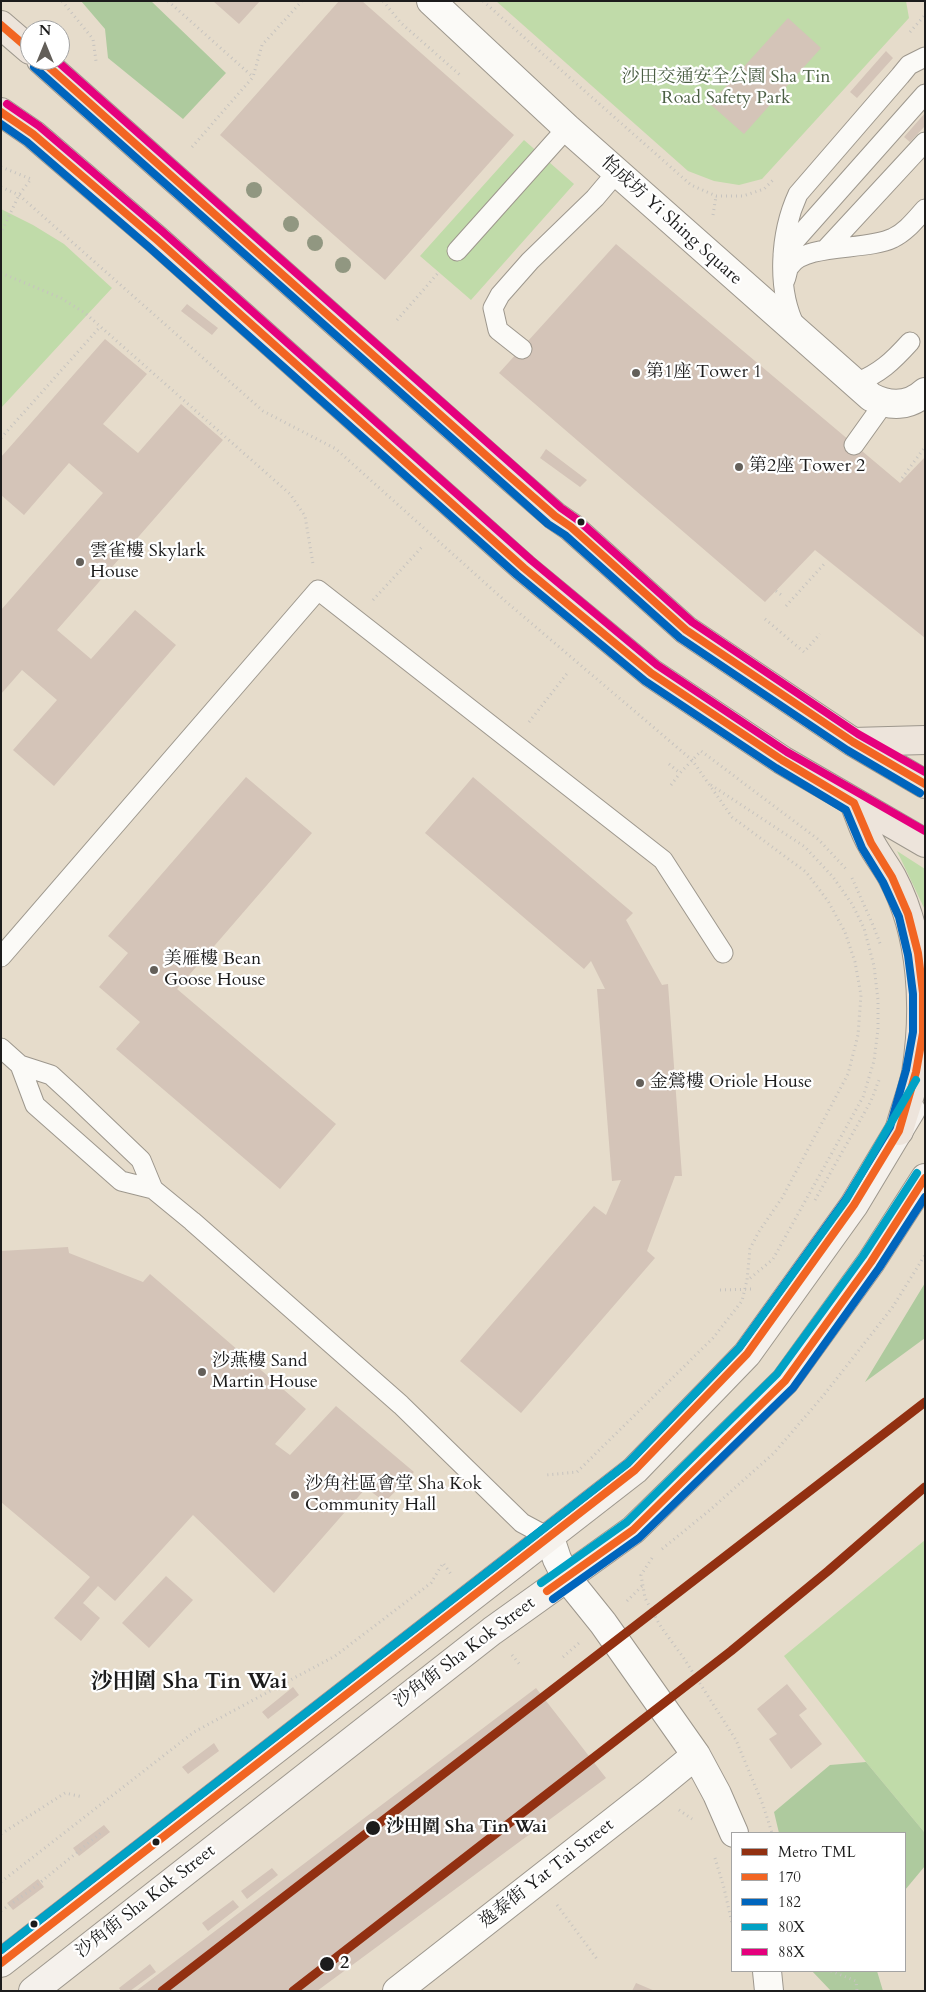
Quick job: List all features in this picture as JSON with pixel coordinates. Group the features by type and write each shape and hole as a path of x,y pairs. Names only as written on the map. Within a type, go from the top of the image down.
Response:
{"main road":[{"path":"1,25 20,41"},
{"path":"52,70 508,475 686,630 853,742 925,784"},
{"path":"1,112 33,134 157,240 524,568 651,672 782,760 925,843"},
{"path":"853,742 925,740"},
{"path":"854,803 871,843 892,877 908,914 918,953 923,993 923,1033 916,1072 898,1131"},
{"path":"1,1963 550,1538 635,1470 747,1354 854,1205 925,1085"},
{"name":"沙角街 Sha Kok Street","path":"33,1991 484,1637 633,1530 786,1381 871,1262 925,1178"}],"street":[{"name":"怡成坊 Yi Shing Square","path":"431,1 567,128 798,334 871,397 884,403"},
{"path":"884,403 902,404 918,399 925,392"},
{"path":"550,1538 557,1560 566,1577 603,1623 696,1755 717,1794 734,1832"},
{"name":"逸泰街 Yat Tai Street","path":"397,1991 652,1792 696,1755"},
{"path":"767,1972 769,1991"}],"lane":[{"path":"798,334 789,315 784,284 784,237 789,213 798,194 909,65 925,57"},
{"path":"783,254 925,94"},
{"path":"457,251 567,128"},
{"path":"825,250 925,142"},
{"path":"522,349 498,330 493,308 500,295 530,261 595,198 617,172"},
{"path":"784,284 790,266 799,258 811,252 874,245 894,238 909,228 925,209"},
{"path":"856,383 874,375 890,364 910,342"},
{"path":"854,445 884,403"},
{"path":"1,957 318,590 663,860 723,953"},
{"path":"1,1048 20,1065 51,1075 75,1097 141,1160 154,1190"},
{"path":"20,1065 34,1105 121,1181 154,1190 192,1221 401,1405 522,1523 550,1538"}],"path":[{"path":"62,1 93,38 96,61"},
{"path":"168,1 253,77"},
{"path":"192,148 253,77 262,46 302,1"},
{"path":"483,1 691,185 716,196 712,223"},
{"path":"1,167 31,179 20,195 1,233"},
{"path":"397,320 457,251"},
{"path":"1,273 61,298 85,313 290,494 305,516 318,590"},
{"path":"1,438 100,327"},
{"path":"902,478 925,447"},
{"path":"355,619 422,548"},
{"path":"786,606 826,562"},
{"path":"776,591 784,597"},
{"path":"792,599 796,602"},
{"path":"764,619 804,652 820,634"},
{"path":"513,742 569,671"},
{"path":"671,785 701,751 819,840 850,874 873,925 882,952"},
{"path":"669,764 680,773"},
{"path":"709,784 805,847 833,877 852,904 864,928 874,966 878,1000 878,1029 874,1061 863,1097 773,1259 747,1280"},
{"path":"815,1202 871,1101 880,1076"},
{"path":"720,1290 763,1289"},
{"path":"546,1475 578,1472"},
{"path":"1,1882 194,1732 335,1656 431,1582 444,1563"},
{"path":"641,1575 645,1598 661,1628 683,1658 736,1740 763,1805 772,1832"},
{"path":"1,1834 65,1793 83,1797"},
{"path":"673,1809 680,1810 697,1822"},
{"path":"1,1911 31,1890 102,1832"},
{"path":"712,1850 731,1919"},
{"path":"552,1899 597,1959"},
{"path":"834,1972 856,1981 857,1991"}],"green space":[{"path":"81,1 151,1 226,73 183,119 108,58 105,29"},
{"name":"沙田交通安全公園 Sha Tin Road Safety Park","path":"496,1 906,1 909,18 762,179 739,185 714,181 688,171"},
{"path":"524,140 574,184 471,300 420,256"},
{"path":"1,209 33,225 64,244 112,288 1,408"},
{"path":"897,851 925,869 925,910"},
{"path":"925,1283 925,1338 865,1382"},
{"path":"925,1540 925,1833 866,1762 784,1656"},
{"path":"866,1762 925,1833 925,1866 906,1889 906,1832 779,1832 774,1812 830,1765"},
{"path":"813,1972 877,1972 883,1991 831,1991"}],"building":[{"path":"213,1 260,1 239,24"},
{"path":"339,1 362,1 514,135 385,280 220,135"},
{"path":"788,18 821,48 744,134 710,104"},
{"path":"886,51 893,58 857,98 850,92"},
{"path":"925,113 925,126 910,142 904,137"},
{"path":"616,244 900,483 925,457 925,638 815,550 765,602 499,373"},
{"path":"187,304 218,328 212,335 181,311"},
{"name":"雲雀樓 Skylark House","path":"105,339 147,374 103,424 138,453 181,404 223,440 57,630 91,659 135,610 176,645 54,786 13,750 57,700 22,670 1,694 1,610 103,493 69,463 24,515 1,495 1,457"},
{"path":"546,449 587,480 580,487 540,458"},
{"name":"美雁樓 Bean Goose House","path":"246,777 312,833 177,989 336,1124 280,1189 116,1049 140,1022 99,987 128,953 108,936"},
{"name":"金鶯樓 Oriole House","path":"473,777 633,913 626,920 662,985 668,984 682,1176 675,1176 647,1251 655,1258 521,1413 460,1361 594,1206 606,1215 621,1180 612,1181 597,989 605,989 591,961 584,969 425,833"},
{"path":"68,1247 69,1253 143,1282 150,1274 306,1409 275,1444 290,1455 336,1406 414,1472 385,1502 366,1488 274,1593 193,1515 115,1601 98,1586 83,1603 100,1618 81,1641 54,1618 90,1577 1,1502 1,1251"},
{"path":"166,1576 193,1600 149,1648 122,1623"},
{"path":"787,1684 807,1709 799,1715 822,1744 791,1769 769,1739 777,1734 757,1709"},
{"path":"293,1687 299,1695 268,1719 262,1712"},
{"name":"沙田圍 Sha Tin Wai","path":"536,1688 606,1778 317,1991 136,1991"},
{"path":"214,1743 219,1751 188,1774 182,1767"},
{"path":"104,1825 110,1832 79,1856 73,1848"},
{"path":"272,1868 278,1875 247,1899 241,1891"},
{"path":"38,1879 44,1887 13,1910 7,1903"},
{"path":"233,1900 239,1907 208,1931 202,1923"},
{"path":"150,1964 156,1972 130,1991 121,1991 119,1988"},
{"path":"636,1983 655,1991 632,1991"}],"metro line":[{"name":"TML","path":"162,1991 925,1402"},
{"name":"TML","path":"293,1991 731,1651 828,1571 925,1487"}],"transit line":[{"name":"170","path":"1,25 20,41"},
{"name":"182","path":"37,70 548,524 565,535 680,638 847,750 920,793"},
{"name":"170","path":"52,70 508,475 555,516 571,527 686,630 853,742 925,784"},
{"name":"88X","path":"67,70 692,622 858,734 925,772"},
{"name":"88X","path":"7,104 39,126 163,232 531,560 657,665 787,752 925,831"},
{"name":"170","path":"1,112 33,134 157,240 524,568 651,673 782,760 854,803 871,843 892,877 908,914 918,953 923,993 923,1033 916,1072 899,1131 854,1205 747,1354 635,1470 1,1963"},
{"name":"182","path":"1,124 27,142 150,248 517,575 645,681 776,768 846,810 862,848 883,882 899,917 908,955 913,994 913,1032 906,1070 890,1127 846,1199 739,1348 628,1463 1,1950"},
{"name":"80X","path":"1,1950 628,1463 739,1348 846,1200 916,1080"},
{"name":"80X","path":"541,1583 627,1522 777,1374 863,1256 917,1173"},
{"name":"170","path":"547,1591 633,1530 785,1381 871,1262 925,1178"},
{"name":"182","path":"553,1599 639,1538 793,1388 879,1268 925,1197"}],"place":[{"name":"第1座 Tower 1","path":"636,373"},
{"name":"第2座 Tower 2","path":"739,467"},
{"name":"雲雀樓 Skylark House","path":"80,562"},
{"name":"美雁樓 Bean Goose House","path":"154,970"},
{"name":"金鶯樓 Oriole House","path":"640,1083"},
{"name":"沙燕樓 Sand Martin House","path":"202,1372"},
{"name":"沙角社區會堂 Sha Kok Community Hall","path":"295,1495"},
{"name":"沙田圍 Sha Tin Wai","path":"373,1828"},
{"name":"2","path":"327,1964"}],"district":[{"name":"沙田圍 Sha Tin Wai","path":"189,1683"}]}
